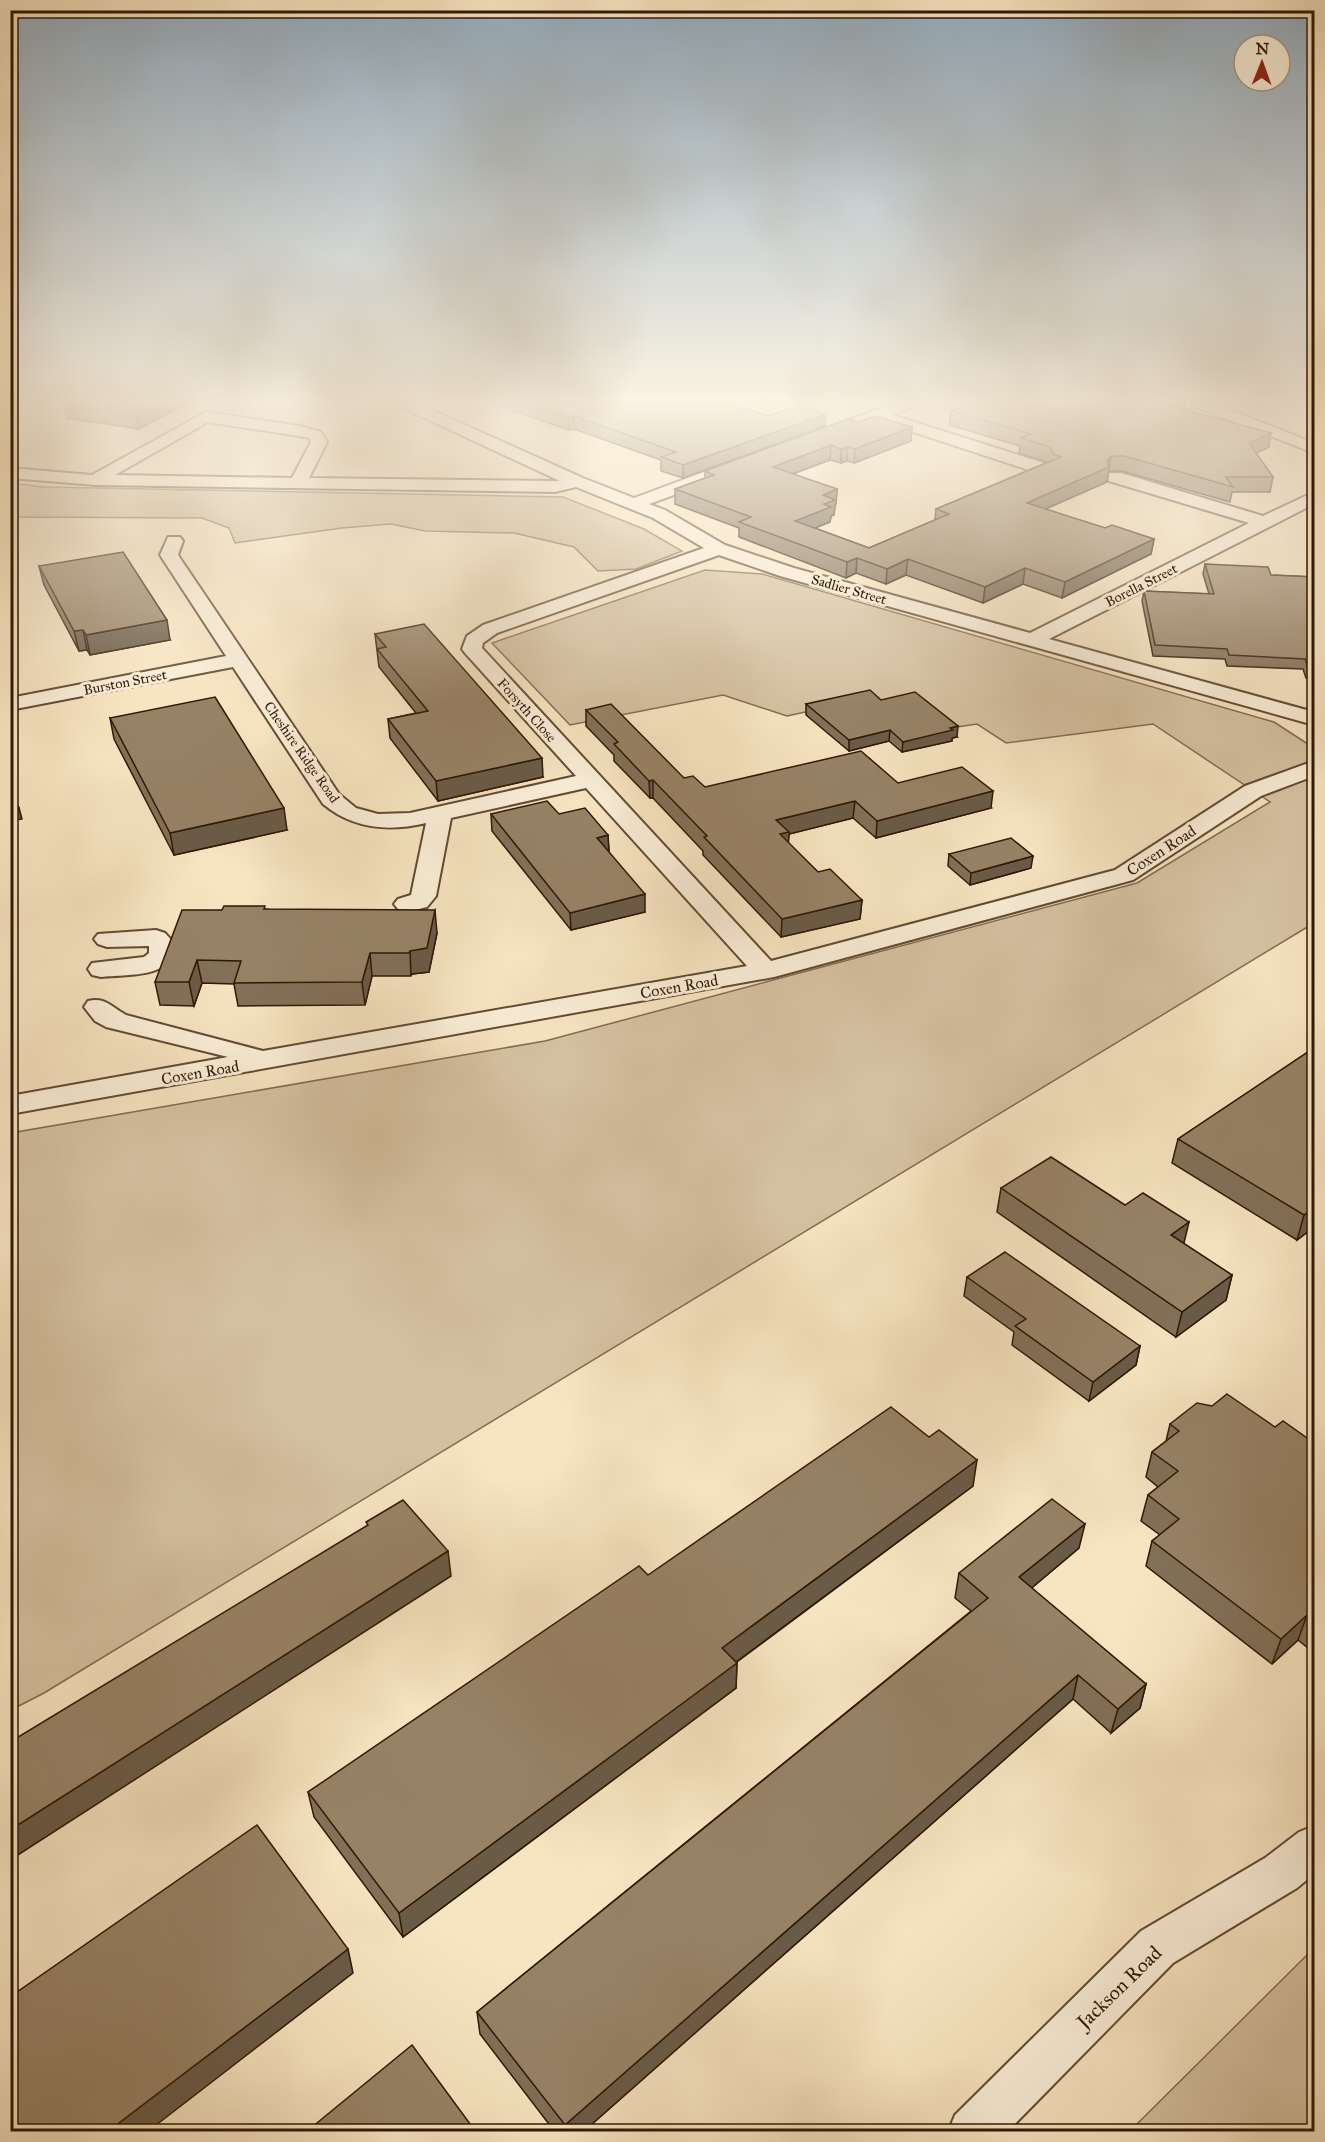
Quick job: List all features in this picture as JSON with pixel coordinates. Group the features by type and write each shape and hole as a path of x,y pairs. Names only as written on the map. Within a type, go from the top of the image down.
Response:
{"lane":[{"path":"1201,503 1264,522"},
{"name":"Borella Street","path":"1032,640 1302,503"},
{"name":"Sadlier Street","path":"634,504 659,514 719,549 788,572 1314,719"},
{"name":"Cheshire Ridge Road","path":"174,541 169,555 331,799 348,813 377,821 410,820 590,780"},
{"name":"Forsyth Close","path":"719,549 490,629 474,640 472,649 590,780 674,867 765,971"},
{"name":"Burston Street","path":"10,704 239,660"},
{"name":"Coxen Road","path":"10,1105 765,971 1124,875 1253,791 1314,768"},
{"path":"407,904 418,902 423,896 440,814"},
{"path":"101,969 152,963 162,955 164,945 156,938 107,939"},
{"path":"98,1007 105,1015 116,1020 244,1053 262,1061"},
{"name":"Jackson Road","path":"972,2132 1157,1947 1281,1873 1314,1847"}],"shaded area":[{"path":"11,503 578,503 644,529 682,551 636,569 598,571 574,547 514,533 425,531 391,524 342,528 235,543 229,528 202,518 11,517"},
{"path":"705,570 762,574 1274,722 1314,748 1314,923 44,1693 11,1710 11,1133 545,1041 1137,883 1270,802 1153,724 1006,743 977,724 950,728 882,707 870,698 787,716 723,695 570,725 492,643"},
{"path":"1314,1948 1314,2131 1130,2131"}],"building":[{"path":"713,503 827,503 824,504 831,507 795,521 869,548 949,514 936,509 951,503 1027,503 1105,528 1112,525 1154,539 1065,582 1025,568 985,587 908,559 887,569 857,558 847,562 739,522 751,517"},
{"path":"123,552 167,620 86,635 83,630 74,631 39,566"},
{"path":"1205,564 1268,567 1271,575 1314,577 1314,667 1308,667 1305,659 1229,655 1227,649 1155,645 1144,591 1214,594"},
{"path":"424,624 542,758 436,781 388,719 428,711 377,649 386,647 375,634"},
{"path":"870,690 881,700 915,692 958,726 950,728 953,730 903,742 890,730 849,740 806,704"},
{"path":"215,697 284,808 170,833 110,718"},
{"path":"611,704 684,778 693,776 705,787 861,751 898,783 962,767 993,791 877,821 855,801 776,820 789,832 780,834 818,872 830,869 862,900 782,919 704,837 707,836 653,780 649,781 614,744 618,742 586,710"},
{"path":"10,787 19,808 10,810"},
{"path":"547,801 559,814 585,808 608,835 597,838 645,894 570,913 491,814"},
{"path":"1011,838 1033,856 971,873 949,854"},
{"path":"224,906 265,906 264,909 435,910 427,948 409,953 370,953 362,982 234,983 241,961 197,960 189,982 155,982 182,910 222,910"},
{"path":"1314,1048 1314,1207 1304,1215 1178,1139"},
{"path":"1051,1157 1125,1205 1143,1193 1189,1222 1171,1235 1232,1275 1182,1312 1001,1188"},
{"path":"1005,1252 1140,1346 1093,1382 1015,1326 1026,1319 967,1277"},
{"path":"1227,1394 1275,1427 1283,1421 1314,1443 1314,1621 1307,1615 1281,1639 1152,1541 1179,1519 1148,1495 1178,1471 1152,1452 1179,1431 1170,1424 1197,1403 1212,1406"},
{"path":"891,1407 929,1437 939,1430 977,1460 722,1648 737,1663 399,1913 308,1792 639,1566 648,1575"},
{"path":"1052,1499 1085,1524 1019,1577 1146,1684 1118,1709 1078,1675 565,2125 477,2012 988,1598 959,1573"},
{"path":"403,1500 448,1551 10,1830 10,1742 368,1525 366,1522"},
{"path":"257,1825 348,1949 107,2132 10,2132 10,1997"},
{"path":"412,2045 476,2132 306,2132"}]}
